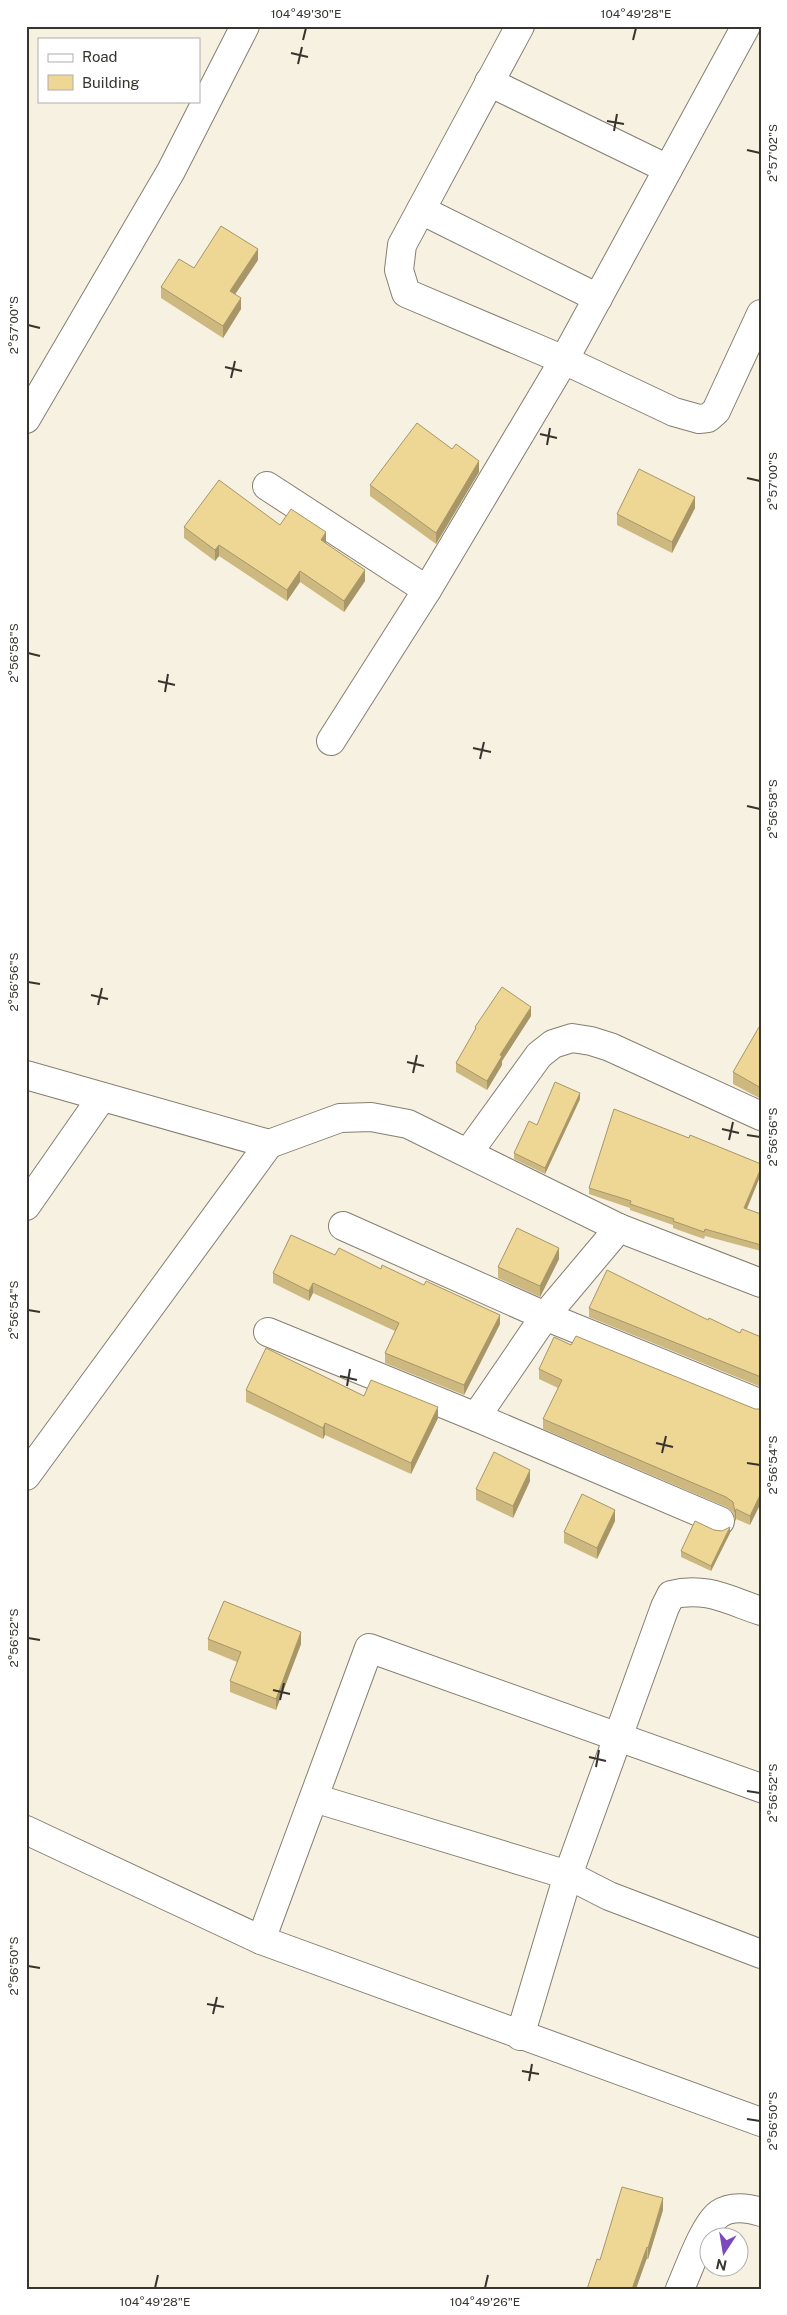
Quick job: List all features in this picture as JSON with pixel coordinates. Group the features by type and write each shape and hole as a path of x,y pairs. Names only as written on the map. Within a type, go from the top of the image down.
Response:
{"street":[{"path":"26,419 171,171 245,26"},
{"path":"520,26 402,245 399,270 406,292 564,360 690,418 708,418 716,411 761,314"},
{"path":"332,741 426,590 564,360 742,28"},
{"path":"489,82 668,169"},
{"path":"421,210 598,298"},
{"path":"267,486 426,590"},
{"path":"468,1153 539,1055 553,1044 572,1038 610,1047 761,1116"},
{"path":"26,1075 269,1144"},
{"path":"26,1206 102,1097"},
{"path":"26,1476 269,1144 340,1118 371,1116 408,1124 619,1228 761,1283"},
{"path":"343,1226 545,1316 761,1404"},
{"path":"476,1417 545,1316 619,1228"},
{"path":"268,1332 476,1417 720,1521"},
{"path":"520,2036 568,1875 671,1595 686,1591 703,1591 761,1610"},
{"path":"261,1940 368,1648 761,1788"},
{"path":"314,1798 568,1875 609,1896 761,1954"},
{"path":"26,1830 261,1940 520,2036 761,2122"},
{"path":"680,2289 710,2225 720,2214 734,2209 761,2212"}],"building":[{"path":"221,226 258,249 230,291 241,298 223,326 161,287 179,259 194,268"},
{"path":"417,423 452,449 456,444 479,461 436,533 370,485"},
{"path":"639,469 695,497 672,542 617,514"},
{"path":"219,480 280,525 291,509 326,532 321,540 365,570 344,601 300,571 287,590 219,545 215,550 184,527"},
{"path":"502,987 531,1007 500,1055 502,1056 487,1081 456,1063 475,1027"},
{"path":"759,1027 761,1028 761,1088 733,1072"},
{"path":"555,1082 580,1093 545,1168 514,1153 529,1121 537,1125"},
{"path":"614,1109 689,1138 690,1135 761,1164 744,1208 761,1214 761,1245 705,1229 704,1232 673,1221 674,1219 630,1204 631,1201 589,1188"},
{"path":"517,1228 559,1248 540,1286 498,1267"},
{"path":"291,1235 335,1255 339,1248 381,1269 382,1265 424,1285 426,1281 500,1315 464,1385 385,1353 399,1323 313,1283 309,1291 273,1273"},
{"path":"607,1270 708,1320 709,1318 740,1333 742,1329 761,1337 761,1377 589,1308"},
{"path":"576,1336 755,1409 761,1409 761,1493 750,1516 736,1509 735,1512 733,1502 726,1497 543,1419 562,1380 539,1369 554,1337 571,1345"},
{"path":"266,1348 364,1396 371,1380 438,1407 411,1463 325,1423 323,1428 246,1390"},
{"path":"494,1452 530,1470 513,1506 476,1489"},
{"path":"582,1494 615,1510 597,1548 564,1532"},
{"path":"695,1521 714,1530 722,1531 730,1527 711,1566 681,1551"},
{"path":"224,1601 301,1632 276,1699 230,1681 241,1652 208,1639"},
{"path":"622,2187 663,2198 648,2248 632,2289 587,2289 597,2259 600,2260"}]}
